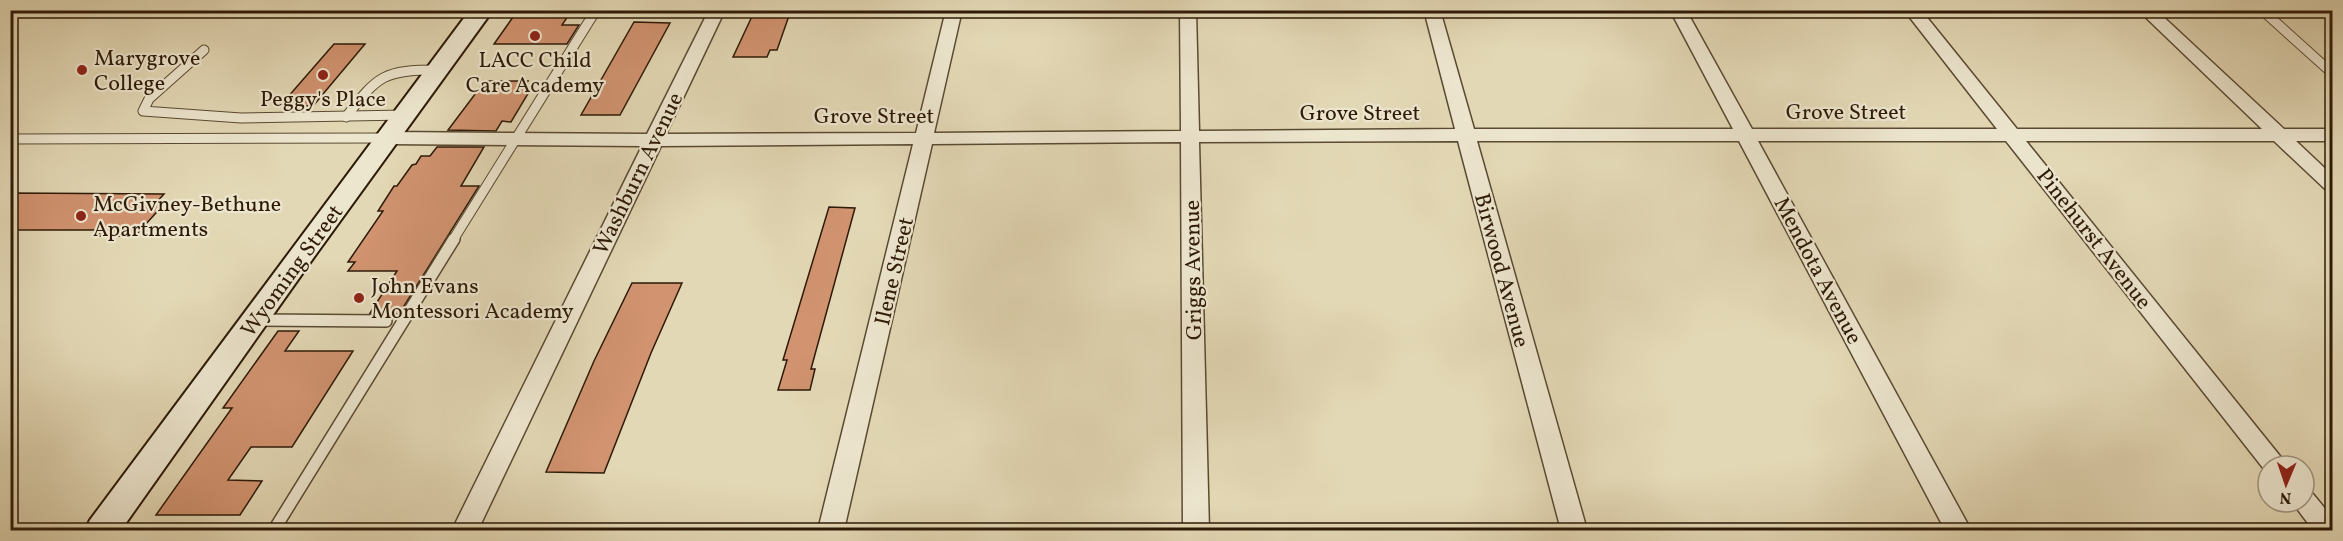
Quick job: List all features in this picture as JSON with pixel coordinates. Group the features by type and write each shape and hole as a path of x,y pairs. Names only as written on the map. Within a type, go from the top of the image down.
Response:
{"street":[{"path":"91,10 482,11"},
{"name":"Washburn Avenue","path":"465,531 717,10"},
{"name":"Ilene Street","path":"831,531 954,10"},
{"name":"Griggs Avenue","path":"1188,10 1196,531"},
{"name":"Birwood Avenue","path":"1432,10 1574,531"},
{"name":"Mendota Avenue","path":"1678,10 1958,531"},
{"name":"Pinehurst Avenue","path":"1912,10 2266,454"},
{"path":"2146,10 2332,185"},
{"name":"Wyoming Street","path":"102,531 482,11"},
{"name":"Grove Street","path":"388,138 653,140 1466,135 2332,135"},
{"path":"2314,514 2328,531"}],"lane":[{"path":"274,531 596,10"},
{"path":"2262,10 2332,73"},
{"path":"204,50 149,99 143,111 175,115 346,117 405,115"},
{"path":"346,117 380,77 408,69 438,70"},
{"path":"10,140 388,138"},
{"path":"254,320 386,321"}],"building":[{"path":"518,10 572,10 562,25 579,25 567,44 494,44"},
{"path":"755,10 791,10 777,50 770,50 767,57 733,57"},
{"path":"634,22 670,23 620,115 581,115"},
{"path":"334,44 365,44 313,106 280,106"},
{"path":"485,81 528,81 524,87 532,87 511,122 502,121 496,131 448,130"},
{"path":"437,147 484,147 461,186 479,186 399,314 370,313 397,271 348,271 355,262 348,262 383,211 378,211 394,186 397,186 421,156 430,156"},
{"name":"McGivney-Bethune Apartments","path":"10,193 164,194 156,203 165,203 135,236 97,236 102,230 10,230"},
{"path":"829,207 855,208 811,369 815,369 810,390 778,390 787,360 783,360"},
{"path":"632,283 682,283 651,353 604,473 546,472 594,361"},
{"path":"278,331 299,331 285,351 353,351 292,447 251,447 228,480 262,481 240,515 156,515 232,408 223,408"}],"place":[{"name":"LACC Child Care Academy","path":"535,36"},
{"name":"Marygrove College","path":"82,70"},
{"name":"Peggy's Place","path":"323,75"},
{"name":"McGivney-Bethune Apartments","path":"81,216"},
{"name":"John Evans Montessori Academy","path":"359,298"}]}
